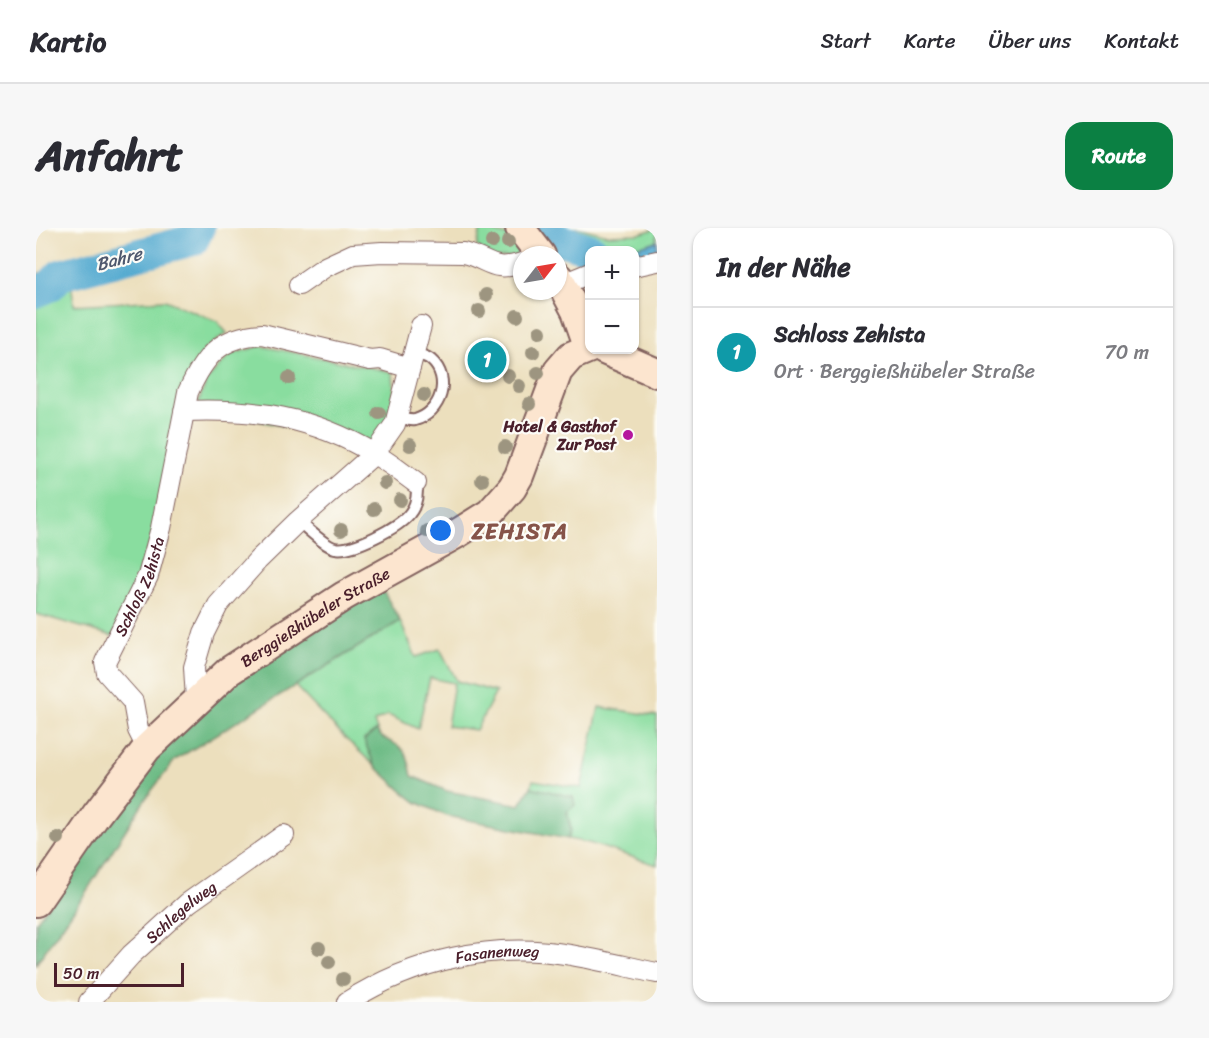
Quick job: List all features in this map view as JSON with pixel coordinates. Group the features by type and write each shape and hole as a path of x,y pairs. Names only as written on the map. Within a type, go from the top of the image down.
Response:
{"main road":[{"path":"567,292 585,330"},
{"name":"Berggießhübeler Straße","path":"36,902 96,815 147,748 229,671 344,596 490,513 512,488 519,476 558,371 571,356 585,352"},
{"path":"607,354 657,373"}],"street":[{"path":"299,285 325,267 353,254 462,253 474,256 492,266 506,268 513,262"},
{"path":"639,265 657,261"},
{"path":"567,279 585,274"},
{"path":"196,700 194,667 204,633 218,605 258,560 298,521 374,454 395,424 421,326"},
{"name":"Schloß Zehista","path":"147,748 138,730 133,702 107,673 105,662 148,576 161,528 188,392 198,372 212,353 232,339 262,334 370,360 412,360"},
{"path":"184,411 224,409 278,416 314,426 342,437 374,454 416,483"},
{"name":"Schlegelweg","path":"89,1002 131,954 188,903 284,835"},
{"name":"Fasanenweg","path":"346,1002 396,976 425,965 463,954 508,949 569,954 657,973"}],"lane":[{"path":"397,417 412,421 425,416 434,409 441,396 443,381 438,368 430,358 412,360"},
{"path":"298,521 332,548 343,549 360,544 392,528 410,514 418,496 416,483"}],"green space":[{"path":"481,228 511,237 517,246 513,246 513,257 495,258 477,247"},
{"path":"565,228 580,228 608,235 639,234 657,228 657,241 639,247 597,243 574,237"},
{"path":"69,264 74,305 165,300 217,321 227,333 204,350 145,575 113,636 36,614 36,274"},
{"path":"261,346 393,372 395,402 374,451 356,441 196,408 207,380 231,354"},
{"path":"381,587 400,621 175,760 146,798 84,895 36,964 36,922 157,755 236,681"},
{"path":"400,621 416,657 440,649 457,681 496,692 476,730 447,726 454,683 430,678 418,729 388,715 374,722 377,730 364,740 375,766 295,686"},
{"path":"599,707 657,716 657,865 589,843 568,839 571,829 567,812 573,797 531,787 533,780 581,788"},
{"path":"377,730 381,736 398,745 403,751 412,776 447,791 520,805 531,787 573,797 575,805 567,812 571,829 568,839 447,816 416,802 375,766 364,740"}],"water":[{"path":"192,228 210,228 196,247 163,254 161,242 189,235"},
{"path":"549,228 565,228 574,237 597,243 628,246 585,246 585,256 567,252 567,246 558,246"},
{"path":"657,241 657,251 639,257 639,247"}],"waterway":[{"name":"Bahre","path":"36,292 50,286 60,275 193,240 199,228"},
{"path":"522,228 585,248"}],"place":[{"name":"Schloss Zehista","path":"487,360"},
{"name":"Hotel & Gasthof Zur Post","path":"628,435"}],"district":[{"name":"ZEHISTA","path":"520,531"}]}
